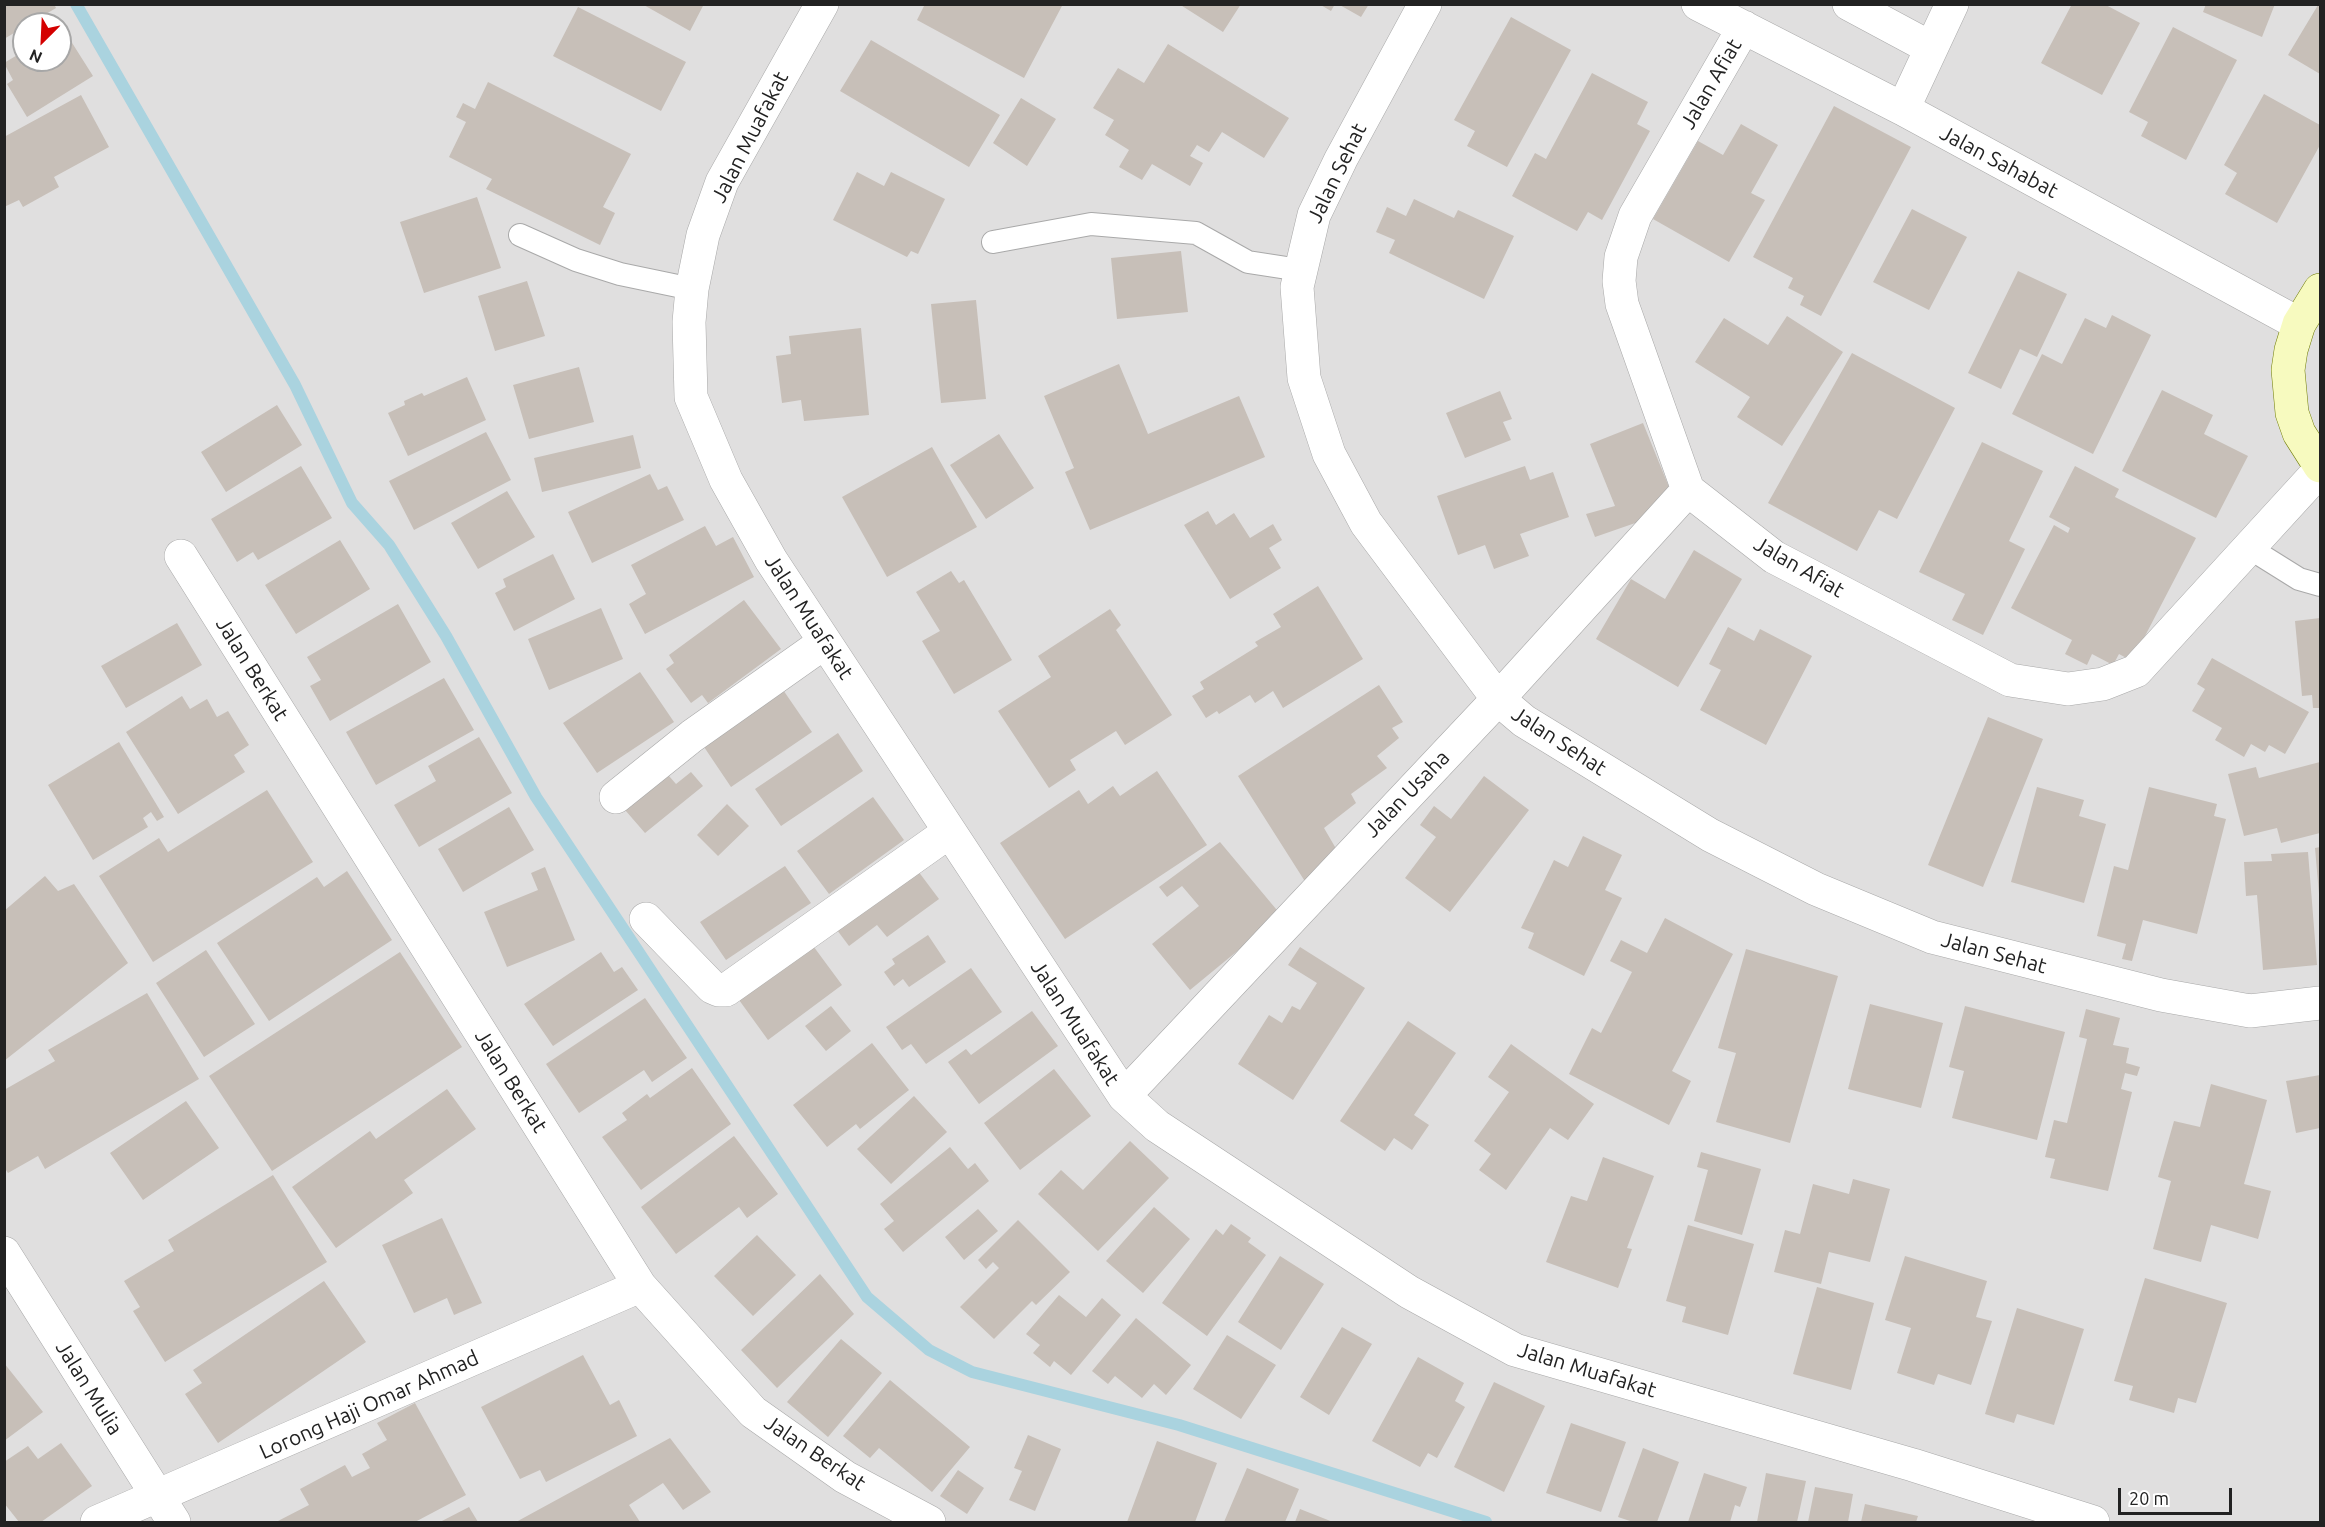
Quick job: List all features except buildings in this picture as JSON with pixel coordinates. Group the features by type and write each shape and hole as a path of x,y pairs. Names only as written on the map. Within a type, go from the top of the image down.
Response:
{"street":[{"name":"Jalan Muafakat","path":"822,4 723,182 703,236 692,289 689,322 691,397 726,480 771,560 1124,1096 1157,1125 1399,1286 1515,1350 1912,1465 2093,1522"},
{"name":"Jalan Sehat","path":"1425,4 1341,159 1314,215 1297,287 1304,378 1329,454 1366,523 1497,699 1524,722 1710,835 1816,889 1932,937 2161,995 2250,1011 2320,1003"},
{"name":"Jalan Sahabat","path":"1698,4 1903,109 2299,324"},
{"path":"1849,4 1931,48"},
{"path":"1903,109 1952,4"},
{"name":"Jalan Afiat","path":"1744,27 1635,216 1621,257 1619,281 1622,304 1688,490 1774,557 2010,680 2068,689 2103,684 2136,671 2250,549 2320,468"},
{"path":"2320,290 2299,324 2288,370 2292,412 2299,433 2320,468"},
{"name":"Jalan Usaha","path":"1124,1096 1497,699 1688,490"},
{"name":"Jalan Berkat","path":"181,556 640,1286 753,1412 845,1477 929,1522"},
{"path":"616,797 692,736 825,642"},
{"path":"646,919 712,987 726,990 949,832"},
{"name":"Jalan Mulia","path":"4,1253 166,1510"},
{"name":"Lorong Haji Omar Ahmad","path":"97,1522 166,1510 640,1286"}],"lane":[{"path":"993,242 1091,224 1196,233 1248,262 1300,270"},
{"path":"520,235 576,260 620,274 692,289"},
{"path":"2250,549 2299,579 2320,585"}],"shaded area":[{"path":"5,5 2320,5 2320,1522 5,1522"}],"waterway":[{"path":"76,4 295,385 352,503 389,545 446,636 536,797 867,1297 929,1350 972,1372 1179,1425 1486,1522"}]}
